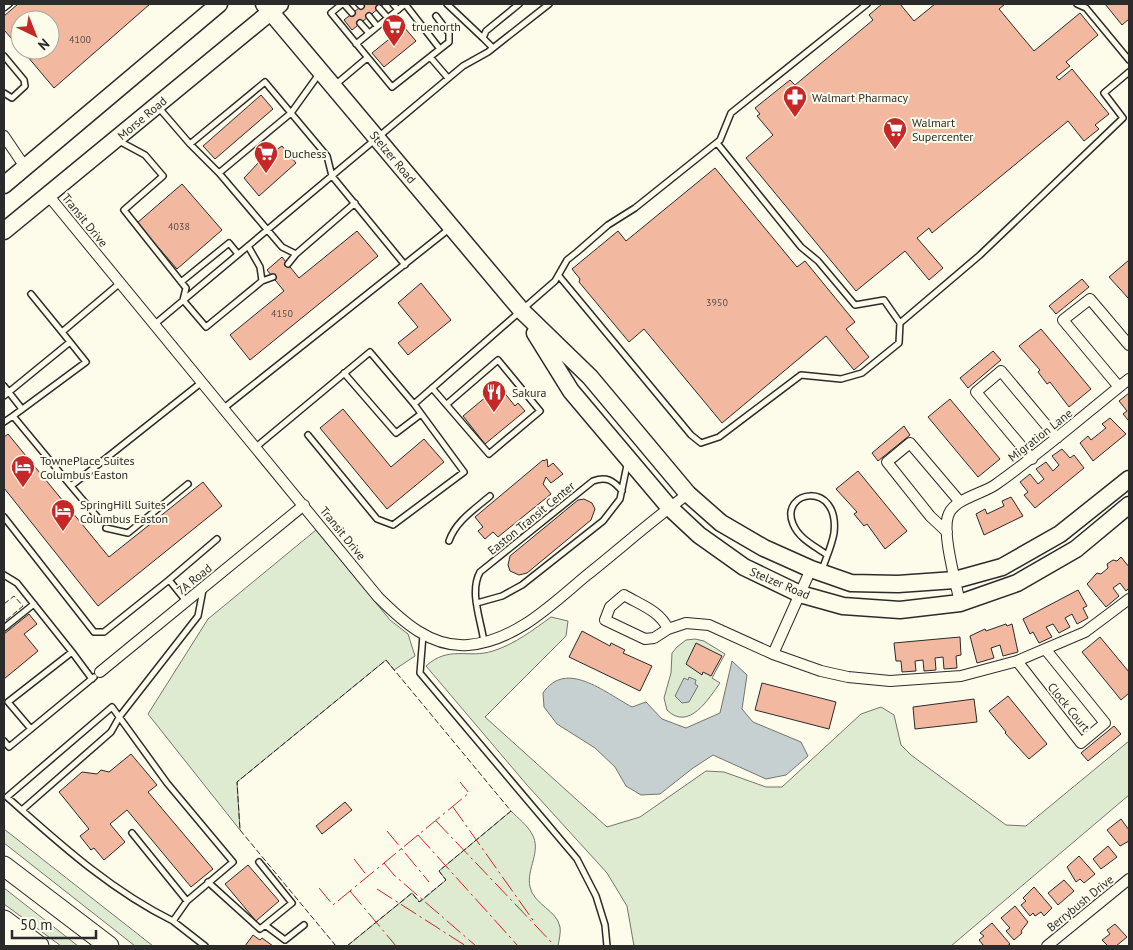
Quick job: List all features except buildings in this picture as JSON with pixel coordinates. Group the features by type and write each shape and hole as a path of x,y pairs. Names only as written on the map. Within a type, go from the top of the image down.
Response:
{"highway":[{"path":"4,866 110,946"},
{"path":"4,920 39,946"},
{"path":"4,940 14,946"}],"main road":[{"path":"4,185 219,4"},
{"name":"Stelzer Road","path":"272,6 321,71 522,311 590,377 688,494 721,523 764,548 816,571 851,583 898,584 955,580 1002,567 1060,534 1129,479"},
{"name":"Morse Road","path":"4,231 157,106 272,6"},
{"name":"Stelzer Road","path":"522,311 571,391 669,507 699,535 744,567 800,594 843,606 900,610 960,603 1017,583 1076,549 1129,506"}],"street":[{"path":"4,136 25,167"},
{"name":"Transit Drive","path":"48,195 378,596 402,621 423,635 466,646 484,642 531,622 669,507 688,494"},
{"path":"1119,387 1063,320 1090,299 1129,345"},
{"path":"1032,459 976,392 1001,371 1057,438"},
{"name":"Migration Lane","path":"960,502 984,493 1032,459 1129,379"},
{"path":"947,532 930,516 887,462 910,443 960,502 948,515 947,532 960,603"},
{"name":"7A Road","path":"96,676 304,505"},
{"path":"773,654 800,594 816,571"},
{"path":"668,630 664,620 658,614 624,595 610,607 605,620 645,639 654,638 686,623 708,625 773,654 821,671 848,677 890,681 962,676 1017,661 1085,632 1129,599"},
{"name":"Clock Court","path":"1017,661 1081,743 1105,723 1046,650"},
{"name":"Berrybush Drive","path":"1047,946 1129,879"}],"lane":[{"path":"4,8 9,4"},
{"path":"352,14 343,4 331,13 392,88 448,42 449,32 436,16"},
{"path":"393,4 398,10"},
{"path":"356,44 404,4 440,50"},
{"path":"447,4 452,6 493,48"},
{"path":"506,4 511,10"},
{"path":"483,38 486,31 519,4"},
{"path":"155,324 448,78 463,66 493,48 549,4"},
{"path":"414,404 522,311 559,276 567,260 608,225 636,208 717,143 726,131 731,113 866,4"},
{"path":"1077,4 1086,8 1129,60"},
{"path":"379,8 388,18"},
{"path":"369,16 378,26"},
{"path":"360,23 369,33"},
{"path":"4,56 24,80 25,86 12,98 4,92"},
{"path":"430,57 448,78"},
{"path":"334,86 367,58"},
{"path":"218,173 291,113 321,71"},
{"path":"1123,118 1104,93 1129,72"},
{"path":"190,144 266,82 327,156 332,176 405,265"},
{"path":"157,106 218,173 266,231 282,247 296,254"},
{"path":"900,323 980,255 1129,112"},
{"path":"116,139 145,155 164,176 124,210 186,288 183,300"},
{"path":"559,276 691,436 701,443 719,437 802,375 840,379 862,373 899,343 900,323 884,300 855,306 818,261 800,247 717,143"},
{"path":"288,264 296,254 354,203"},
{"path":"224,408 452,227"},
{"path":"181,282 229,243 238,254"},
{"path":"248,246 260,267 262,281"},
{"path":"183,300 206,327 262,281 272,277"},
{"path":"62,332 120,283"},
{"path":"4,422 86,362 31,294"},
{"path":"4,396 70,342"},
{"path":"256,447 370,352 414,404 464,472 392,525 377,519 308,435"},
{"path":"432,388 489,454 540,411 498,360 447,404"},
{"path":"344,373 396,433 421,414"},
{"path":"71,486 203,382"},
{"path":"4,386 22,409"},
{"path":"13,416 99,519"},
{"path":"477,602 502,596 522,585 603,521 616,508 626,476 626,456"},
{"name":"Easton Transit Center","path":"484,642 475,580 480,572 593,481 602,477 607,478 622,491"},
{"path":"106,528 128,533 188,484"},
{"path":"816,571 827,555 834,532 832,513 824,499 817,495 806,495 796,503 792,512 792,523 801,536 827,555"},
{"path":"449,540 452,530 490,496"},
{"path":"4,517 94,632 104,632 217,539"},
{"path":"4,575 17,583 72,652 96,676 9,747 4,740"},
{"path":"169,580 186,601"},
{"path":"22,810 111,732 120,716 198,616 204,587"},
{"path":"4,628 34,604"},
{"path":"423,635 420,672 577,859 596,896 604,925 607,946"},
{"path":"31,729 6,702 72,652"},
{"path":"173,921 187,901 233,862 167,783 112,707 7,797 77,859 146,908 173,921 205,946"},
{"path":"132,833 187,901"},
{"path":"208,882 260,929 292,903 259,862"},
{"path":"265,925 286,940 304,925"}],"green space":[{"path":"316,530 390,620 408,634 415,656 394,670 386,660 237,782 240,830 148,714 208,619"},
{"path":"551,617 568,621 566,636 485,717 607,827 640,817 706,771 724,772 766,787 782,787 861,714 881,707 894,715 901,745 911,755 1006,825 1026,826 1129,741 1129,795 951,946 634,946 627,906 607,873 527,785 426,666 443,656 484,653 509,645"},
{"path":"686,640 704,641 725,654 712,678 720,683 698,710 691,715 675,716 667,710 664,698 671,673 672,653"},
{"path":"511,811 528,828 535,840 535,853 529,880 530,887 536,898 558,921 560,931 558,946 347,946 412,893 420,902 446,880 439,871"},
{"path":"4,829 153,946 135,946 4,843"},
{"path":"4,888 78,946 61,946 4,904"}],"shaded area":[{"path":"732,661 747,675 742,709 753,722 801,742 808,756 786,775 766,779 713,755 660,794 641,795 626,786 615,767 595,748 557,724 544,707 543,693 552,683 563,679 574,679 598,687 632,707 646,702 662,719 686,728 720,713"},
{"path":"689,677 696,680 695,684 698,686 689,702 682,703 675,696 684,678 688,680"}],"fence":[{"path":"4,604 14,596 23,606 4,622"},
{"path":"336,946 240,830 237,782 386,660 511,811 439,871 446,880 419,902 412,893 347,946"}],"power":[{"path":"319,888 333,905 469,793 460,782"},
{"path":"453,807 535,923"},
{"path":"436,821 555,946"},
{"path":"387,831 429,882"},
{"path":"418,835 518,946"},
{"path":"354,859 368,877"},
{"path":"384,863 394,875 476,946"},
{"path":"377,889 466,946"},
{"path":"350,891 396,946"}],"place":[{"name":"truenorth","path":"394,47"},
{"name":"Walmart Pharmacy","path":"795,118"},
{"name":"Walmart Supercenter","path":"895,150"},
{"name":"Duchess","path":"266,174"},
{"name":"Sakura","path":"494,413"},
{"name":"TownePlace Suites Columbus Easton","path":"23,488"},
{"name":"SpringHill Suites Columbus Easton","path":"63,532"}]}
